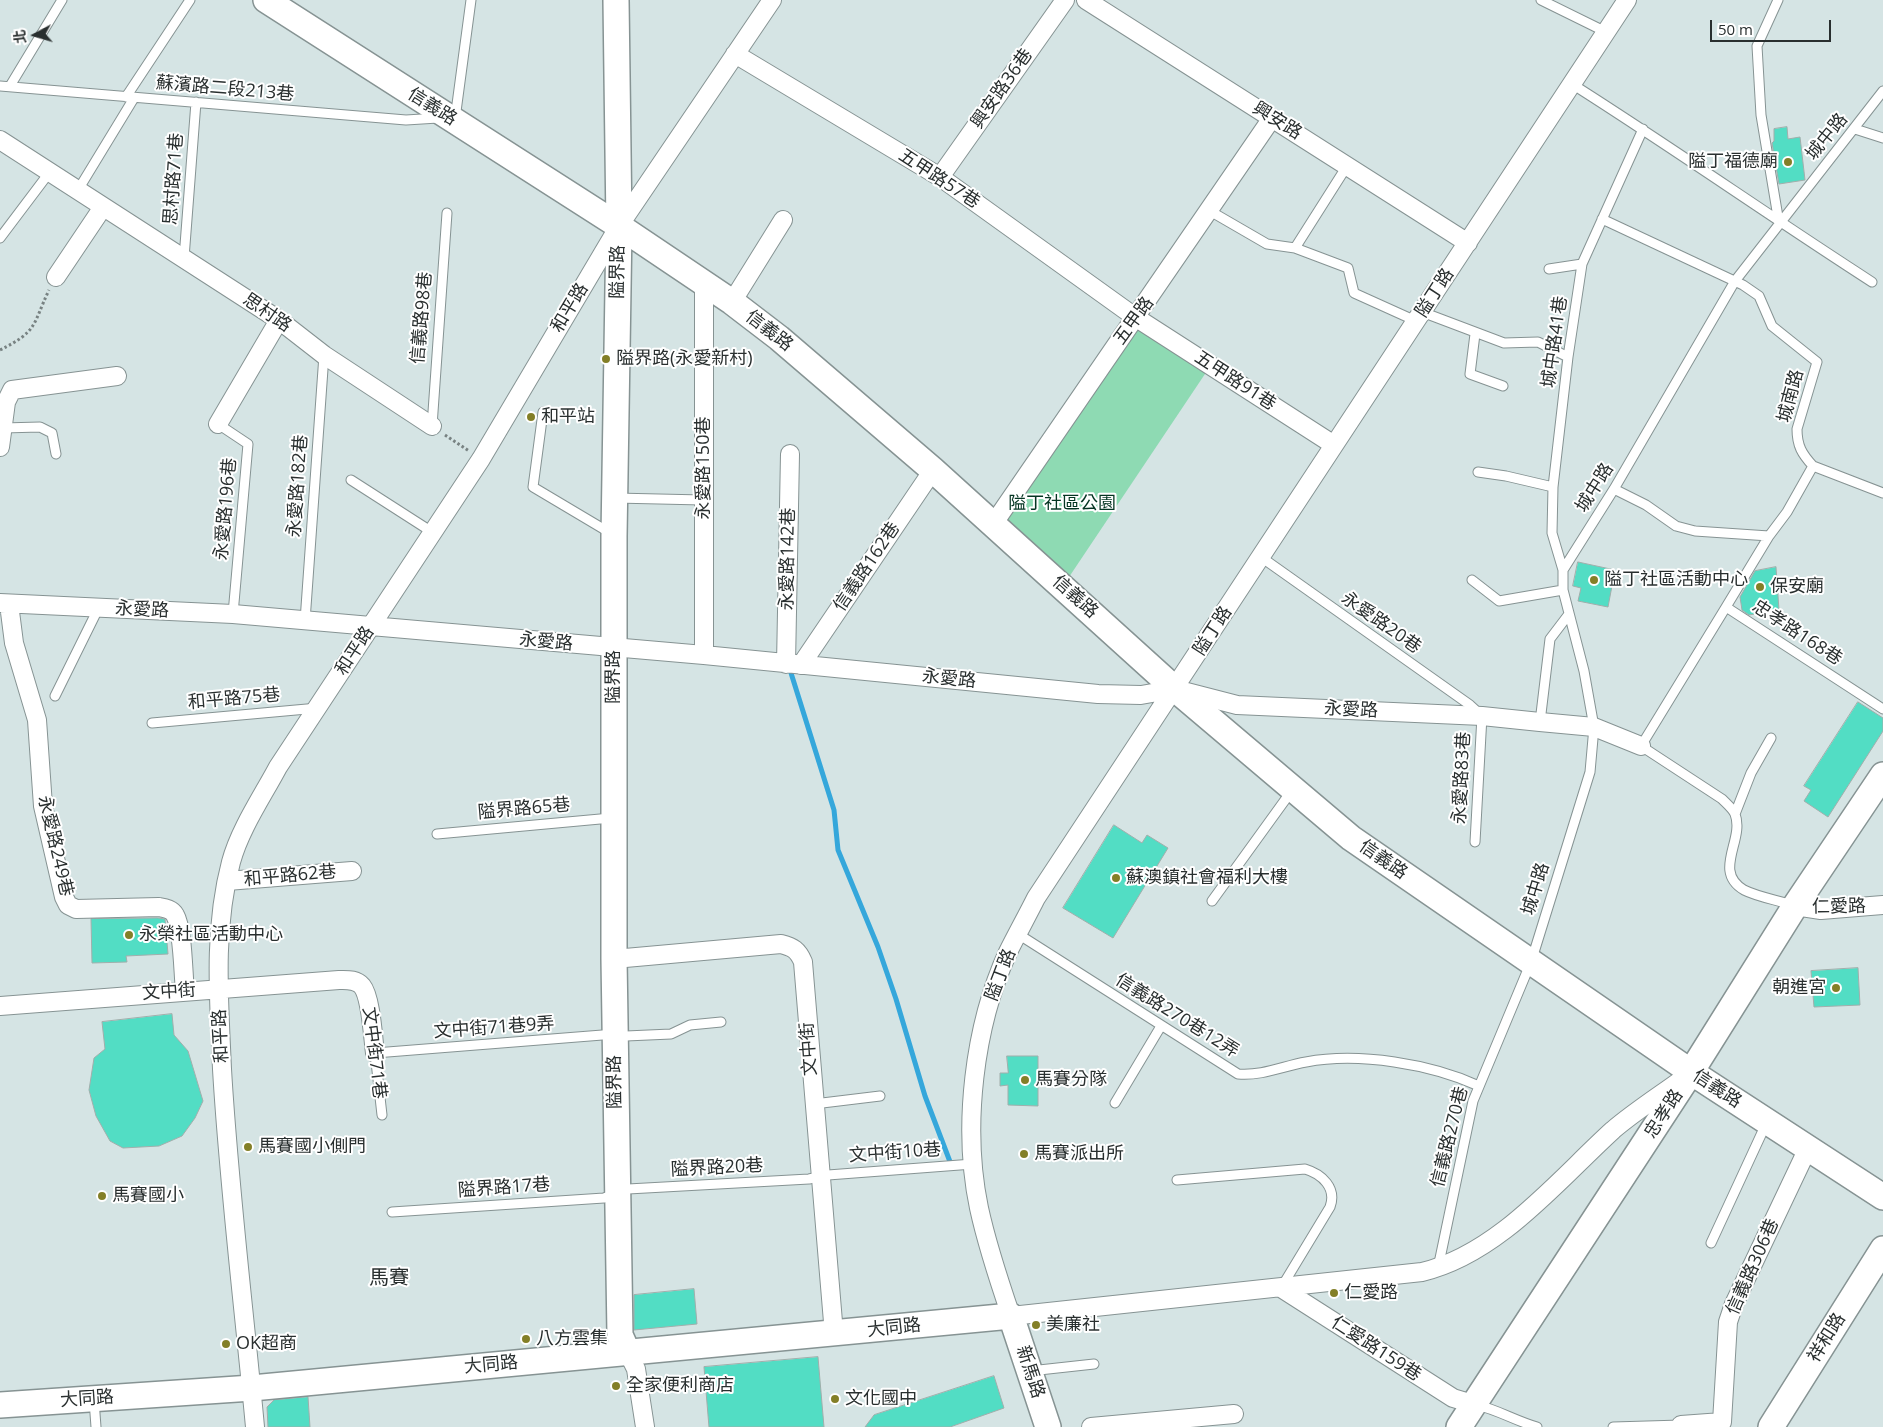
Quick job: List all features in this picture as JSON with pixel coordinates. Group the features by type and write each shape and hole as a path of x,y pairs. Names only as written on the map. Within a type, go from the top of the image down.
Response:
{"street":[{"name":"隘界路","path":"616,0 619,226 614,536 614,959 620,1335 628,1353"},
{"name":"和平路","path":"256,1427 224,1104 218,989 218,946 222,902 231,860 250,818 278,767 481,459 619,226 772,0"},
{"name":"興安路36巷","path":"940,177 1064,0"},
{"name":"興安路","path":"1086,0 1468,243"},
{"name":"隘丁路","path":"1011,1316 992,1259 978,1206 973,1164 972,1110 976,1067 989,1005 1008,953 1036,898 1627,0"},
{"name":"信義路","path":"271,2 451,120 619,226 732,302 779,338 933,470 994,523 1175,689 1351,838 1691,1072 1883,1197"},
{"name":"五甲路57巷","path":"735,54 940,177 1135,317"},
{"name":"五甲路","path":"994,523 1210,211 1272,118"},
{"name":"思村路","path":"0,140 279,320 324,355 432,426"},
{"path":"56,277 103,207"},
{"path":"732,302 783,220"},
{"name":"永愛路150巷","path":"704,282 704,655"},
{"name":"五甲路91巷","path":"1135,317 1334,445"},
{"path":"218,424 279,320"},
{"path":"0,446 6,402 12,390 116,376"},
{"name":"永愛路142巷","path":"790,454 794,664"},
{"name":"信義路162巷","path":"794,664 933,470"},
{"name":"永愛路","path":"5,603 233,614 704,655 1098,694 1141,695 1175,689 1237,705 1482,716 1594,727 1641,746"},
{"name":"永愛路249巷","path":"5,603 14,643 37,720 43,806 64,897 68,906 76,909 167,908 175,914 178,925 185,991"},
{"name":"忠孝路","path":"1459,1427 1691,1072 1795,906 1883,775"},
{"name":"和平路62巷","path":"227,881 352,871"},
{"name":"仁愛路","path":"1795,906 1821,910 1883,905"},
{"name":"文中街","path":"614,959 781,944 792,946 799,952 803,962 834,1334"},
{"name":"文中街","path":"0,1006 339,980"},
{"name":"文中街71巷","path":"339,980 354,980 362,986 367,996 375,1053"},
{"path":"1011,1316 1281,1288 1422,1272 1438,1268 1482,1246 1508,1227 1616,1128 1691,1072"},
{"name":"信義路306巷","path":"1681,1425 1722,1425 1726,1349 1731,1313 1808,1148"},
{"name":"祥和路","path":"1771,1427 1883,1249"},
{"name":"仁愛路159巷","path":"1281,1288 1453,1398 1473,1404"},
{"name":"大同路","path":"0,1405 252,1388 1011,1316"},
{"name":"新馬路","path":"1011,1316 1048,1427"},
{"path":"628,1353 636,1370 645,1427"},
{"path":"1091,1427 1234,1414"}],"lane":[{"path":"5,86 62,0"},
{"path":"78,190 130,97 190,0"},
{"path":"451,120 471,0"},
{"path":"1541,0 1606,32"},
{"path":"1778,0 1757,46 1761,115 1779,223"},
{"path":"1572,84 1643,129 1779,223 1872,282"},
{"name":"蘇濱路二段213巷","path":"5,86 406,120 451,120"},
{"name":"城中路","path":"1531,962 1590,772 1594,727 1584,671 1563,590 1563,570 1614,489 1735,281 1883,91"},
{"name":"思村路71巷","path":"184,258 196,102"},
{"name":"城中路41巷","path":"1563,570 1552,533 1553,487 1568,357 1582,264 1643,129"},
{"path":"1855,129 1883,138"},
{"path":"1295,248 1347,166"},
{"path":"0,238 49,173"},
{"path":"1210,211 1267,244 1295,248 1348,268 1354,292 1504,344 1538,342 1568,357"},
{"name":"信義路98巷","path":"432,426 447,213"},
{"name":"城南路","path":"1602,219 1735,281 1759,296 1772,326 1817,362 1797,438 1802,455 1813,466"},
{"path":"1550,269 1582,264"},
{"path":"1475,334 1470,374 1503,386"},
{"name":"永愛路182巷","path":"304,621 324,355"},
{"path":"543,412 533,487 614,536"},
{"name":"永愛路196巷","path":"218,424 248,444 233,614"},
{"path":"3,428 40,427 52,433 56,454"},
{"path":"1614,489 1646,505 1676,526 1694,531 1769,536 1791,506 1813,466 1883,493"},
{"path":"1478,472 1506,476 1553,487"},
{"path":"351,480 432,532"},
{"path":"615,498 704,500"},
{"name":"忠孝路168巷","path":"1769,536 1726,607 1883,708"},
{"name":"永愛路20巷","path":"1260,557 1482,716"},
{"path":"1472,580 1499,601 1563,590"},
{"path":"55,696 99,607"},
{"path":"1641,746 1726,607"},
{"path":"1540,722 1550,639 1569,614"},
{"name":"和平路75巷","path":"152,723 318,708"},
{"name":"永愛路83巷","path":"1475,842 1482,716"},
{"path":"1771,738 1751,773 1735,814 1735,832 1729,869 1731,877 1745,890 1795,906"},
{"name":"永愛路","path":"1641,746 1722,800 1735,814"},
{"path":"1212,901 1293,789"},
{"name":"隘界路65巷","path":"437,834 614,818"},
{"name":"信義路270巷12弄","path":"1018,934 1238,1074 1264,1073 1306,1062 1346,1059 1435,1070 1479,1086"},
{"name":"信義路270巷","path":"1438,1268 1468,1120 1479,1086 1531,962"},
{"name":"文中街71巷9弄","path":"375,1053 615,1034 626,1036 671,1034 690,1025 721,1022"},
{"path":"1115,1103 1161,1026"},
{"name":"文中街71巷","path":"375,1053 382,1115"},
{"path":"814,1104 880,1096"},
{"path":"1711,1243 1768,1122"},
{"name":"文中街10巷","path":"820,1177 973,1164"},
{"path":"1178,1180 1305,1169 1314,1171 1326,1182 1332,1189 1333,1199 1330,1207 1281,1288"},
{"name":"隘界路20巷","path":"617,1192 628,1188 820,1177"},
{"name":"隘界路17巷","path":"392,1212 604,1198 617,1192"},
{"path":"1030,1371 1094,1364"},
{"path":"94,1399 96,1427"},
{"path":"1473,1404 1494,1409 1518,1422 1538,1427"},
{"path":"1613,1427 1681,1425"}],"path":[{"path":"0,350 24,338 30,332 56,277"},
{"path":"432,426 481,459"}],"green space":[{"name":"隘丁社區公園","path":"1135,317 1211,365 1063,586 994,523"}],"building":[{"name":"隘丁福德廟","path":"1787,127 1788,139 1800,137 1805,180 1779,184 1772,143 1774,141 1774,129"},
{"name":"隘丁社區活動中心","path":"1578,562 1615,570 1608,607 1578,601 1581,588 1573,586"},
{"name":"保安廟","path":"1776,567 1779,610 1749,615 1742,610 1740,597 1755,571"},
{"path":"1858,702 1883,718 1883,731 1828,817 1804,801 1811,790 1804,786"},
{"name":"蘇澳鎮社會福利大樓","path":"1114,825 1142,843 1147,835 1168,848 1113,938 1063,908"},
{"name":"永榮社區活動中心","path":"91,919 165,919 168,954 126,956 127,962 92,963"},
{"name":"朝進宮","path":"1858,968 1860,1005 1814,1007 1811,971"},
{"path":"172,1014 174,1035 188,1051 203,1101 195,1118 182,1136 159,1146 123,1148 110,1141 96,1116 89,1090 94,1058 105,1049 102,1022"},
{"name":"馬賽分隊","path":"1007,1056 1038,1056 1038,1106 1008,1105 1008,1085 1000,1086 1000,1073 1008,1073"},
{"path":"694,1289 697,1324 634,1330 634,1295"},
{"path":"818,1357 824,1427 709,1427 704,1367"},
{"path":"994,1376 1004,1408 950,1427 865,1427 874,1415"},
{"path":"308,1397 310,1427 268,1427 267,1407 274,1400"}],"waterway":[{"path":"791,673 834,810 838,850 878,947 896,999 925,1096 952,1167"}],"place":[{"name":"隘丁福德廟","path":"1788,162"},
{"name":"隘界路(永愛新村)","path":"606,359"},
{"name":"和平站","path":"531,417"},
{"name":"隘丁社區活動中心","path":"1594,580"},
{"name":"保安廟","path":"1760,587"},
{"name":"蘇澳鎮社會福利大樓","path":"1116,878"},
{"name":"永榮社區活動中心","path":"129,935"},
{"name":"朝進宮","path":"1836,988"},
{"name":"馬賽分隊","path":"1025,1080"},
{"name":"馬賽國小側門","path":"248,1147"},
{"name":"馬賽派出所","path":"1024,1154"},
{"name":"馬賽國小","path":"102,1196"},
{"name":"仁愛路","path":"1334,1293"},
{"name":"美廉社","path":"1036,1325"},
{"name":"八方雲集","path":"526,1339"},
{"name":"OK超商","path":"226,1344"},
{"name":"全家便利商店","path":"616,1386"},
{"name":"文化國中","path":"835,1399"}],"district":[{"name":"馬賽","path":"389,1278"}]}
